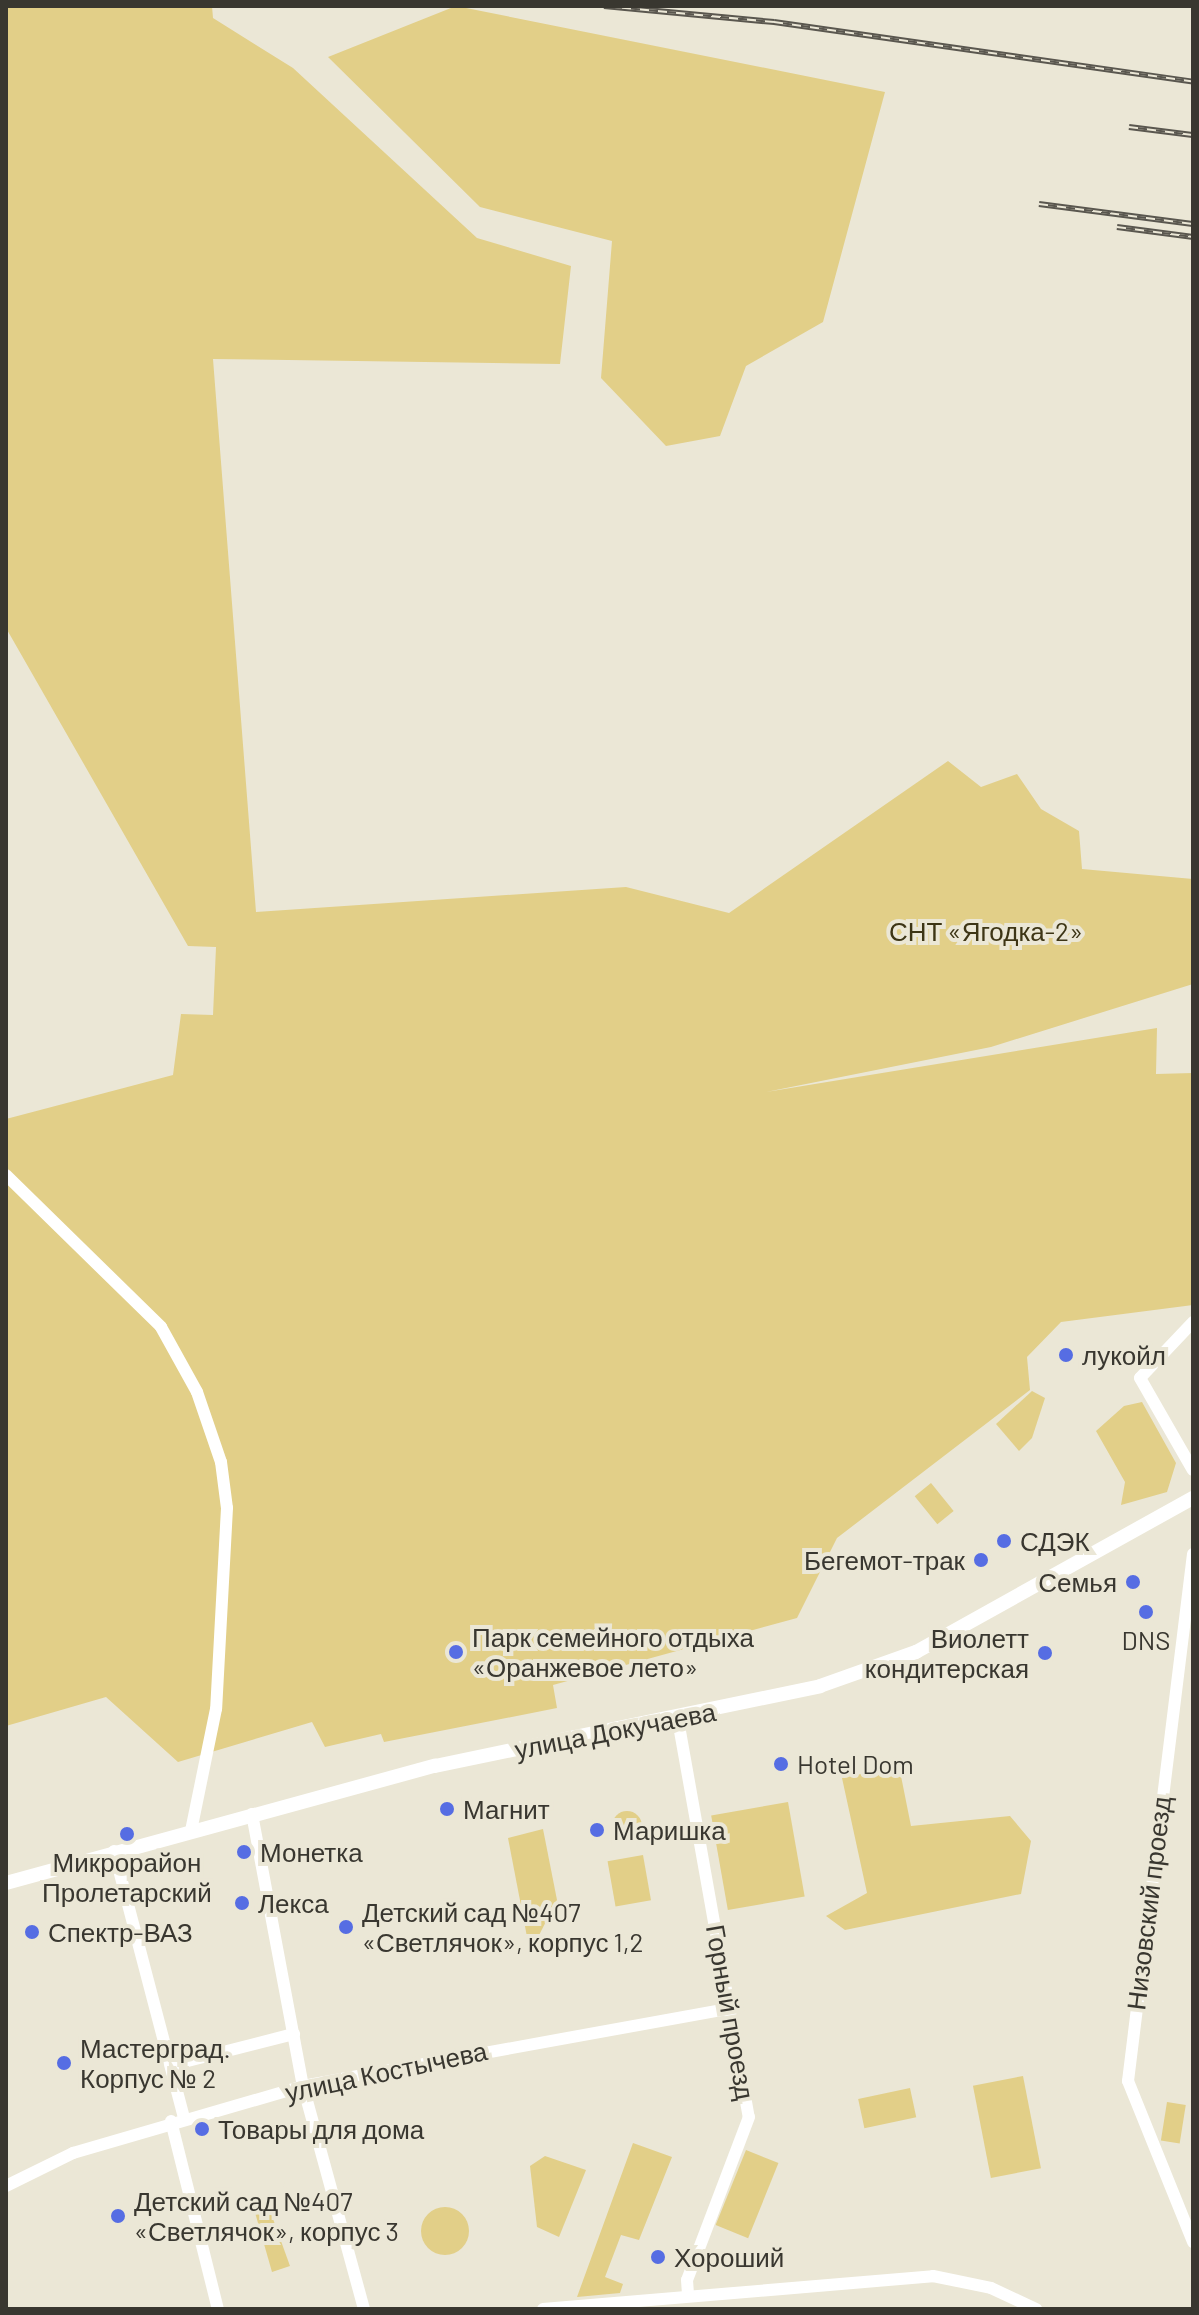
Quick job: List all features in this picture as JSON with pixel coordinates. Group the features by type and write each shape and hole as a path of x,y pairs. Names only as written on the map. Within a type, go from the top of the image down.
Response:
{"main road":[{"name":"улица Докучаева","path":"6,1883 114,1851 435,1766 678,1720 820,1686 916,1652 1193,1498"}],"street":[{"path":"6,1175 161,1327 197,1392 221,1462 227,1508 216,1709 191,1831"},
{"path":"1193,1322 1140,1378 1193,1470"},
{"name":"Низовский проезд","path":"1193,1554 1128,2081 1193,2242"},
{"name":"Горный проезд","path":"678,1720 732,2008 749,2117 687,2280 688,2296"},
{"path":"252,1814 303,2086 364,2309"},
{"path":"114,1851 184,2117"},
{"name":"улица Костычева","path":"6,2186 57,2159 184,2117 303,2086 732,2008"},
{"path":"172,2065 294,2034"},
{"path":"171,2121 218,2309"},
{"path":"543,2309 933,2276 991,2288 1036,2309"}],"green space":[{"name":"СНТ «Ягодка-2»","path":"6,6 212,6 213,18 293,68 477,238 571,266 560,364 213,359 256,912 626,887 729,913 948,761 981,787 1017,774 1041,809 1079,831 1082,869 1193,879 1193,984 991,1047 766,1092 1157,1028 1156,1074 1193,1073 1193,1305 1061,1322 1027,1357 1030,1390 837,1538 797,1618 553,1685 557,1708 384,1742 381,1734 325,1747 312,1722 178,1762 106,1697 6,1726 6,1119 173,1075 181,1014 213,1015 216,947 188,946 6,628"},
{"path":"456,6 885,92 823,322 746,366 720,436 666,446 601,378 612,241 480,207 328,57"},
{"path":"1032,1391 1045,1398 1032,1438 1019,1451 996,1424"},
{"path":"1142,1402 1176,1463 1167,1492 1121,1505 1125,1482 1096,1431 1124,1406"},
{"path":"931,1483 954,1511 937,1524 915,1496"},
{"path":"899,1766 911,1826 1010,1816 1031,1841 1021,1894 845,1930 826,1916 867,1893 842,1778"},
{"path":"788,1802 805,1897 728,1910 711,1816"},
{"path":"627,1811 638,1815 642,1826 638,1837 627,1841 616,1837 612,1826 616,1815"},
{"path":"543,1829 557,1900 535,1943 528,1942 508,1838"},
{"path":"643,1855 651,1900 616,1907 608,1861"},
{"path":"1023,2076 1041,2168 991,2178 973,2086"},
{"path":"910,2088 916,2117 864,2128 858,2099"},
{"path":"1167,2102 1186,2105 1180,2143 1161,2141"},
{"path":"633,2143 672,2157 639,2240 621,2235 605,2277 623,2284 620,2293 577,2297"},
{"path":"746,2150 778,2163 748,2238 716,2225"},
{"path":"545,2156 586,2170 559,2237 537,2227 530,2166"},
{"path":"268,2205 290,2266 272,2272 254,2209"},
{"path":"445,2207 462,2214 469,2231 462,2248 445,2255 428,2248 421,2231 428,2214"}],"railway":[{"path":"604,6 774,22 1193,82"},
{"path":"1129,127 1193,135"},
{"path":"1039,204 1193,224"},
{"path":"1117,227 1193,237"}],"place":[{"name":"лукойл","path":"1066,1355"},
{"name":"СДЭК","path":"1004,1541"},
{"name":"Бегемот-трак","path":"981,1560"},
{"name":"Семья","path":"1133,1582"},
{"name":"DNS","path":"1146,1612"},
{"name":"Парк семейного отдыха «Оранжевое лето»","path":"456,1652"},
{"name":"Виолетт кондитерская","path":"1045,1653"},
{"name":"Hotel Dom","path":"781,1764"},
{"name":"Магнит","path":"447,1809"},
{"name":"Маришка","path":"597,1830"},
{"name":"Микрорайон Пролетарский","path":"127,1834"},
{"name":"Монетка","path":"244,1852"},
{"name":"Лекса","path":"242,1903"},
{"name":"Детский сад №407 «Светлячок», корпус 1,2","path":"346,1927"},
{"name":"Спектр-ВАЗ","path":"32,1932"},
{"name":"Мастерград. Корпус № 2","path":"64,2063"},
{"name":"Товары для дома","path":"202,2129"},
{"name":"Детский сад №407 «Светлячок», корпус 3","path":"118,2216"},
{"name":"Хороший","path":"658,2257"}]}
